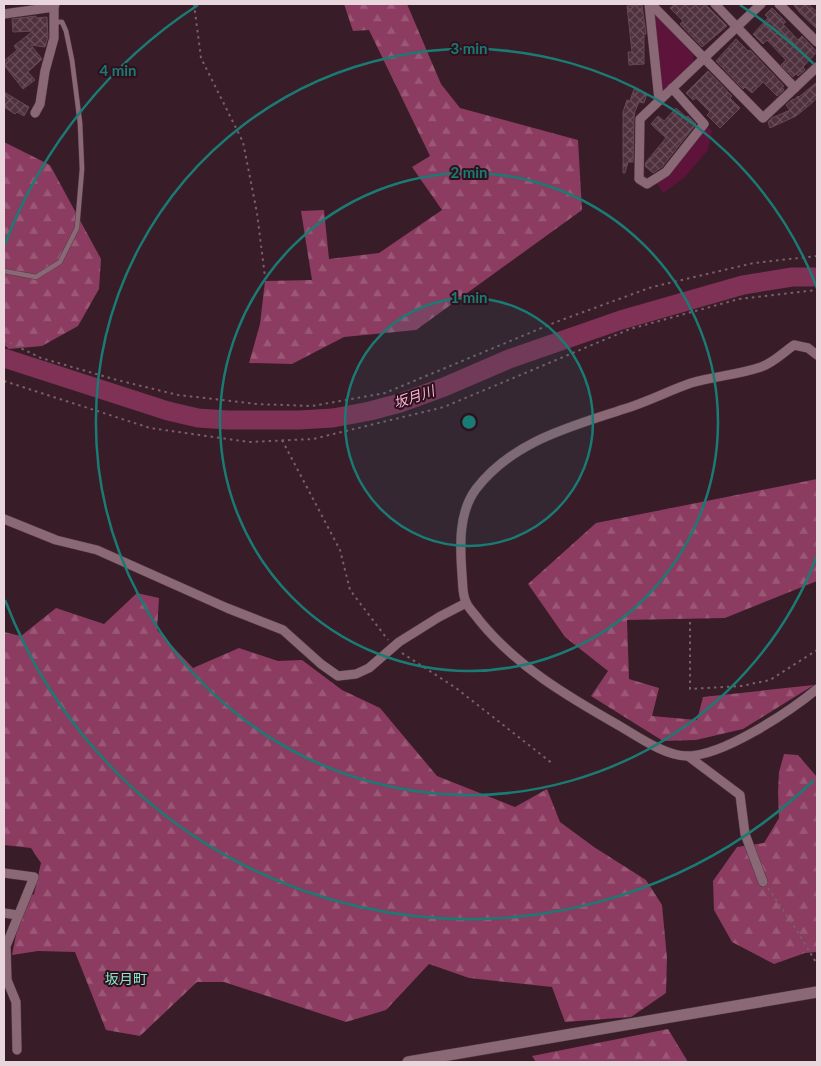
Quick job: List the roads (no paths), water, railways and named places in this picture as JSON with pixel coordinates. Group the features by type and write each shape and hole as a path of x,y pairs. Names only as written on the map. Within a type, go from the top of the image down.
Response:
{"street":[{"path":"650,4 764,118 817,67"},
{"path":"650,4 659,100"},
{"path":"715,4 796,88"},
{"path":"672,88 704,124 666,172 647,184 639,180 640,119 659,100 761,4"},
{"path":"779,4 817,42"},
{"path":"4,14 54,6 54,38 45,71 40,104 35,113"},
{"path":"817,355 808,348 794,345 763,367 692,383 626,409 560,430 530,443 501,463 475,489 465,510 460,549 466,603 484,626 504,646 537,675 582,705 636,736 675,754 688,756 716,750 739,740 798,705 817,689"},
{"path":"4,519 56,540 97,550 228,608 283,630 321,664 338,676 356,674 369,668 394,647 439,616 466,603"},
{"path":"688,756 740,795 745,834 763,882"},
{"path":"4,873 34,877 6,946 7,980 16,1002 17,1050"},
{"path":"4,913 17,915"},
{"path":"408,1062 817,992"}],"lane":[{"path":"4,271 36,277 60,262 77,228 82,169 80,123 72,60 66,31 62,22 54,22"}],"waterway":[{"name":"坂月川","path":"4,358 168,411 198,418 228,420 333,418 400,403 444,387 509,359 621,320 743,285 792,277 817,277"}],"district":[{"name":"坂月町","path":"126,979"}]}
